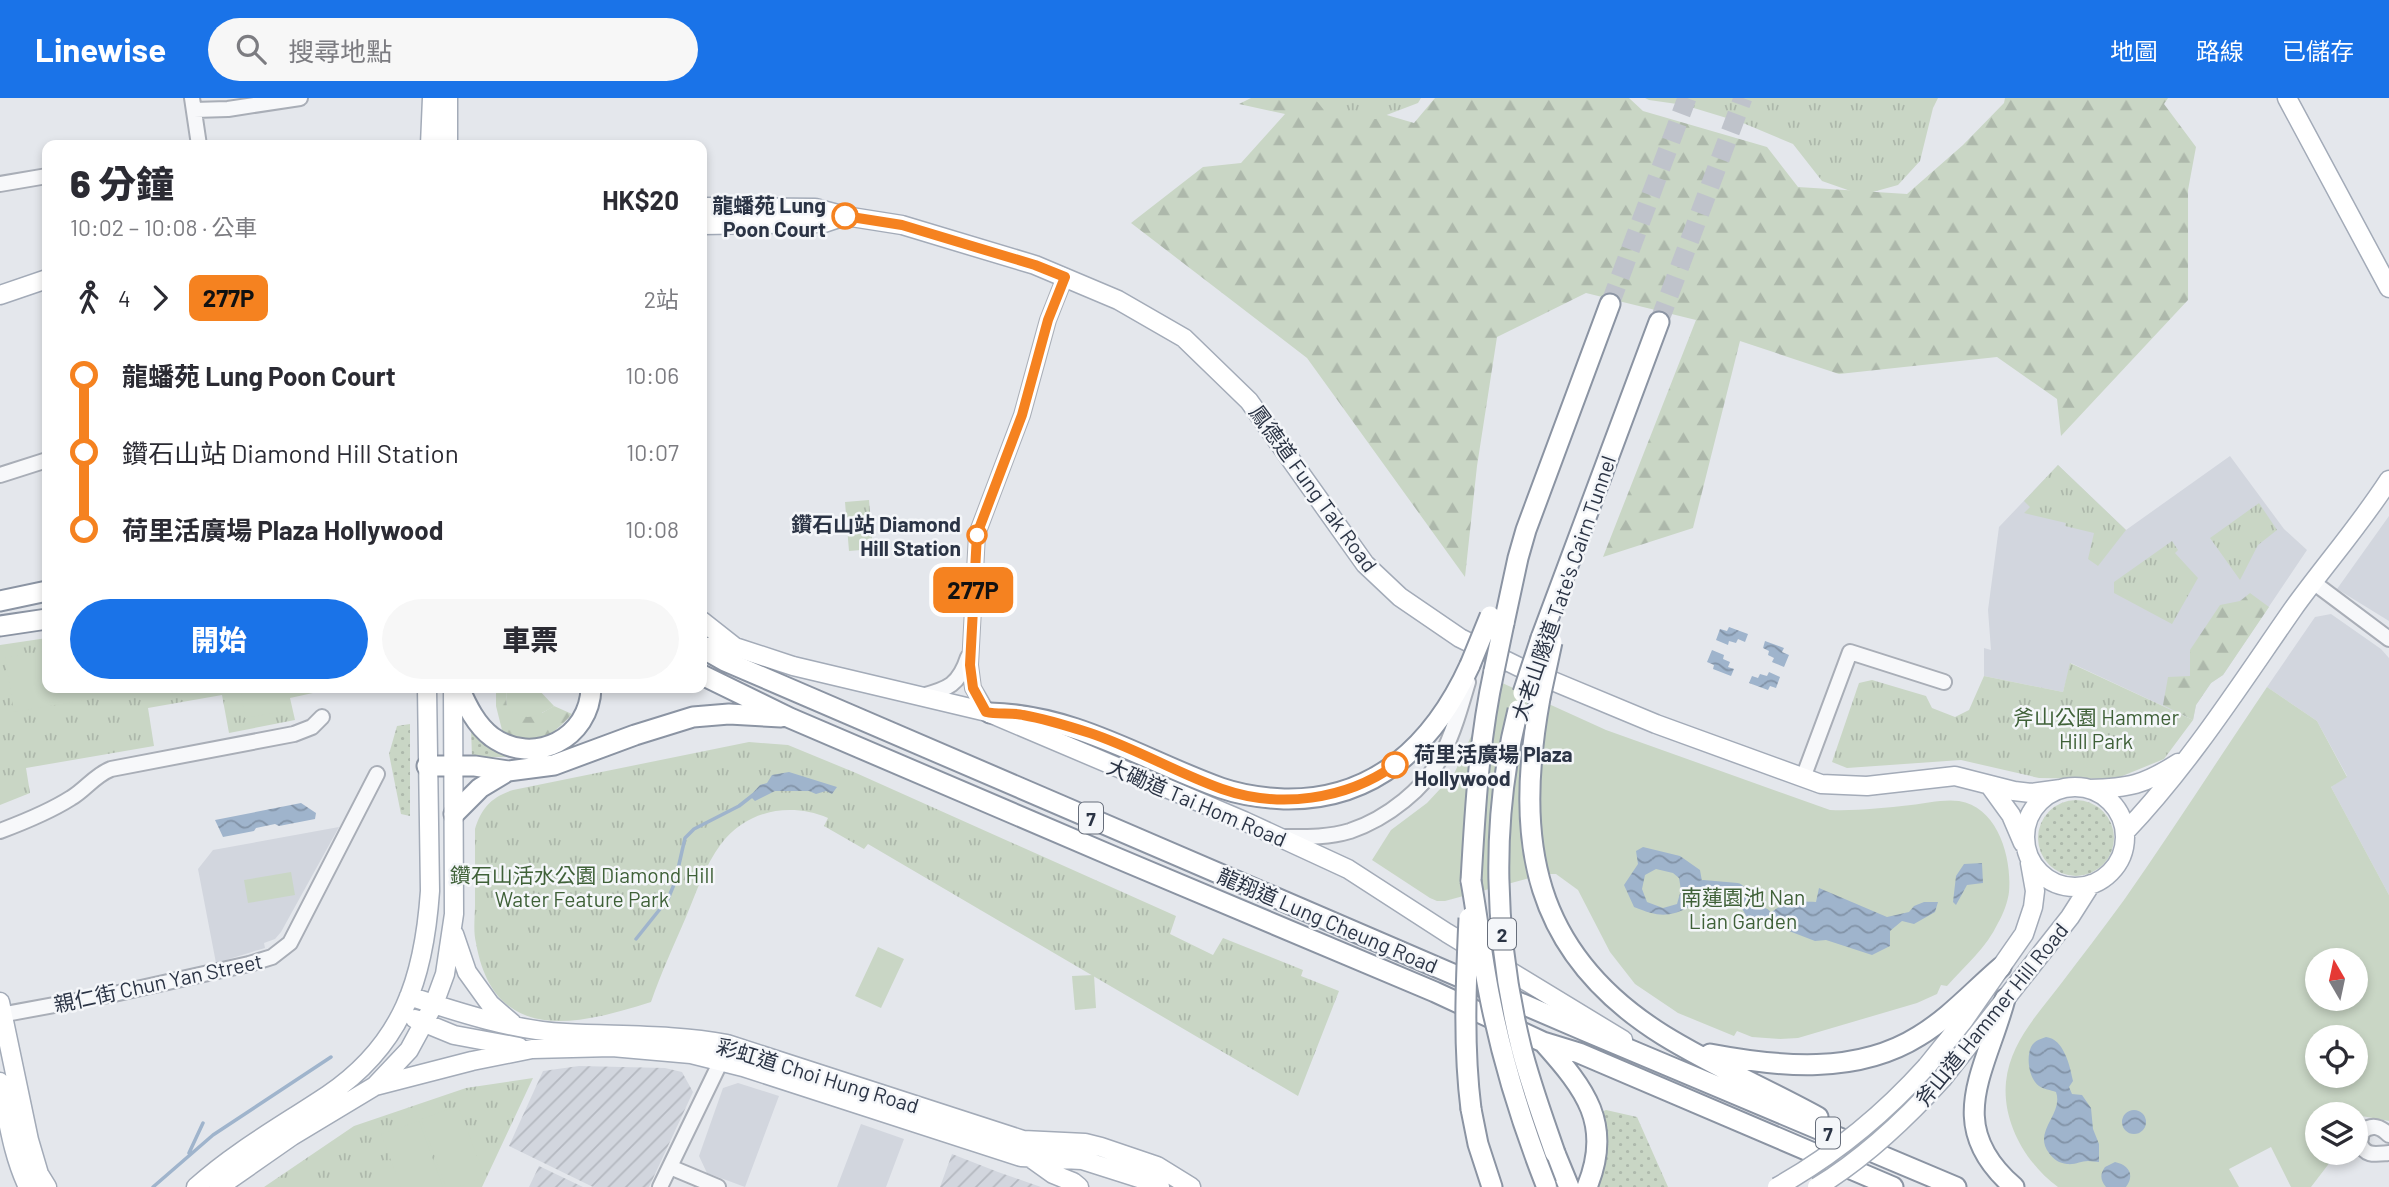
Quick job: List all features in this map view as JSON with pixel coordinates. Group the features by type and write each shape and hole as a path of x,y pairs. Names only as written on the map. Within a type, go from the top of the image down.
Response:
{"highway":[{"path":"988,713 1020,714 1072,727 1116,742 1191,776 1240,794 1297,799 1338,793 1377,778 1395,765 1435,726 1497,619 1497,595 1518,558 1610,304"},
{"name":"大老山隧道 Tate's Cairn Tunnel","path":"1569,1187 1521,1046 1507,972 1499,886 1500,816 1508,754 1518,710 1546,640 1556,595 1659,322"},
{"path":"0,601 42,592"},
{"name":"大老山隧道 Tate's Cairn Tunnel","path":"1497,619 1480,749 1471,880 1499,1038 1521,1121 1546,1187"},
{"path":"0,626 42,621"},
{"path":"1546,640 1532,748 1528,811 1531,841 1537,873 1560,931 1580,964 1613,998 1637,1017 1692,1051 1781,1096 1904,1166"},
{"name":"龍翔道 Lung Cheung Road","path":"707,650 725,661 1956,1187"},
{"name":"龍翔道 Lung Cheung Road","path":"707,677 790,718 1435,992 1543,1042 1578,1053 1893,1187"},
{"path":"461,693 472,715 488,734 512,747 532,750 557,744 575,730 589,707 590,693"},
{"path":"427,766 489,767 508,771 554,765 635,734 693,716 729,714 790,718"},
{"path":"454,814 474,792 508,771"},
{"path":"1471,880 1466,973 1468,1079 1478,1144 1492,1187"},
{"path":"1692,1051 1809,1066 1866,1058 1900,1046 1920,1035 1940,1021 2001,967"},
{"path":"2005,999 1996,1034 1977,1079 1974,1106 1982,1145 1994,1166 2014,1187"},
{"path":"1543,1042 1567,1068 1590,1102 1597,1145 1595,1164 1587,1187"}],"main road":[{"path":"430,140 432,98"},
{"path":"448,98 448,140"},
{"path":"2287,98 2389,288"},
{"name":"鳳德道 Fung Tak Road","path":"707,207 815,208 902,225 1035,265 1118,300 1184,338 1250,401 1365,564 1400,597 1437,624 1519,667 1634,715 1821,784 1867,786 1955,776 1990,786 2031,793 2061,789"},
{"name":"鳳德道 Fung Tak Road","path":"707,225 824,223 845,216"},
{"path":"0,295 42,281"},
{"path":"2125,832 2233,698 2313,582 2389,480"},
{"path":"707,625 735,647"},
{"name":"大磡道 Tai Hom Road","path":"707,647 735,647 793,666 988,713 1279,836 1348,869 1651,1058"},
{"path":"195,1187 253,1143 352,1076 380,1046 406,1004 423,953 430,891 427,693"},
{"path":"435,1004 443,982 453,931 453,693"},
{"path":"2028,854 2025,830 2032,813 2044,798 2061,789 2074,787 2119,789 2134,786 2162,773 2186,757"},
{"path":"1990,786 2011,815 2028,854 2042,874 2057,884 2074,887 2091,884 2113,869 2120,858 2125,832 2113,804 2101,794 2087,789"},
{"name":"斧山道 Hammer Hill Road","path":"1777,1187 1856,1135 1891,1104 1927,1066 1964,1020 2024,934 2033,908 2035,891 2028,854"},
{"name":"斧山道 Hammer Hill Road","path":"1817,1187 1871,1149 1911,1114 1943,1079 2070,917 2091,884"},
{"path":"453,931 467,972 490,1004 515,1026"},
{"name":"彩虹道 Choi Hung Road","path":"406,1004 435,1004 515,1026 565,1033 639,1034 707,1040 736,1046 1023,1140 1085,1143 1101,1147 1157,1166 1188,1186"},
{"name":"彩虹道 Choi Hung Road","path":"406,1004 425,1024 454,1035 532,1049"},
{"name":"彩虹道 Choi Hung Road","path":"376,1086 409,1050 435,1004"},
{"path":"1,1010 29,1140 38,1174 47,1187"},
{"path":"707,1040 718,1052 720,1061"},
{"name":"彩虹道 Choi Hung Road","path":"219,1187 292,1136 376,1086 472,1061 532,1049 612,1047 691,1054 720,1061 1032,1159 1082,1160 1160,1187"},
{"path":"0,1082 12,1142 28,1187"},
{"path":"1032,1159 1052,1174 1079,1187"}],"street":[{"path":"197,140 193,104 228,109 272,99 300,98"},
{"path":"0,184 42,177"},
{"path":"988,713 973,688 970,653 977,534 1022,415 1048,320 1065,277"},
{"path":"0,475 42,462"},
{"path":"2313,582 2389,639"},
{"path":"1279,836 1317,836 1349,831 1394,807 1416,789 1432,772 1443,754 1481,648"},
{"path":"1803,778 1850,652 1944,682"},
{"path":"922,696 952,685 963,670 970,653"},
{"path":"0,831 74,797 102,773 111,769 294,734 313,727 322,717"},
{"name":"親仁街 Chun Yan Street","path":"1,1010 114,994 249,964 284,950 377,775"},
{"path":"660,1187 720,1061"},
{"path":"2389,1135 2378,1127 2371,1127 2362,1132 2360,1143 2365,1152 2370,1154 2389,1153"},
{"path":"670,1167 719,1187"}],"shaded area":[{"path":"2230,456 2284,529 2307,550 2223,675 2211,683 2196,705 2193,720 2071,663 2063,692 1984,676 1984,648 1991,650 1988,610 1999,527 2058,465 2126,530"},
{"path":"2389,516 2389,621 2337,589"},
{"path":"2331,614 2381,649 2389,658 2389,895 2331,787 2347,776 2317,721 2267,687 2315,617"},
{"path":"339,827 275,939 264,943 265,948 216,963 198,869 213,850"},
{"path":"579,1066 665,1068 682,1072 693,1092 649,1187 593,1187 509,1146 543,1071"},
{"path":"738,1083 779,1096 745,1187 707,1173 699,1156 723,1088"},
{"path":"861,1124 904,1139 886,1187 837,1187"},
{"path":"952,1154 998,1172 1041,1187 940,1187"},
{"path":"539,1166 583,1187 529,1187"}],"green space":[{"path":"1251,98 1329,98 1414,123 1435,98 1629,98 1643,111 1767,147 1798,187 1907,194 1963,145 2004,103 2005,98 2168,98 2164,104 2196,147 2188,190 2188,300 2061,436 2057,399 1997,357 1839,374 1740,341 1693,528 1603,557 1696,320 1586,293 1497,337 1477,466 1465,577 1307,358 1131,223 1203,167 1241,163 1285,114 1239,104"},
{"path":"1314,98 1421,98 1418,103 1376,119 1331,118"},
{"path":"1645,98 1938,98 1920,161 1898,185 1862,195 1822,181 1793,144 1743,123 1684,105"},
{"path":"2058,465 2126,530 2098,566 2088,559 2094,533 2024,513 2030,507 2024,501"},
{"path":"869,500 873,549 849,551 845,502"},
{"path":"2259,503 2277,530 2258,545 2240,580 2210,538"},
{"path":"2172,541 2178,550 2175,553 2198,578 2172,624 2114,593 2114,582"},
{"path":"2250,593 2269,607 2223,675 2211,683 2196,705 2193,720 2163,705 2168,677 2190,676 2190,650 2220,605 2240,601"},
{"path":"42,639 42,693 313,693 290,698 295,720 229,733 222,695 148,708 154,746 26,768 30,793 0,805 0,645"},
{"path":"42,652 42,693 95,693 96,698 14,712 5,658"},
{"name":"斧山公園 Hammer Hill Park","path":"2070,663 2193,720 2164,759 2115,779 2039,778 1961,760 1847,768 1832,762 1859,683 1872,680 1926,696 1932,708 1955,717 1969,710 1984,676 2063,692"},
{"name":"南蓮園池 Nan Lian Garden","path":"1500,682 1606,730 1830,810 1870,809 1947,800 1972,805 1993,823 2005,850 2009,892 2002,916 1982,948 1947,986 1941,985 1937,994 1917,1003 1798,1038 1780,1039 1752,1037 1737,1031 1734,1036 1678,1013 1635,984 1610,952 1578,890 1556,874 1544,874 1445,901 1430,898 1372,860 1391,830 1427,803 1454,774 1491,692"},
{"path":"2267,687 2317,721 2347,777 2331,787 2389,895 2389,1121 2368,1117 2368,1102 2305,1102 2305,1165 2328,1165 2311,1187 2291,1187 2271,1147 2229,1169 2239,1187 2058,1187 2036,1167 2018,1141 2008,1112 2006,1082 2019,1042 2160,847"},
{"path":"241,693 270,693 274,713 245,718"},
{"path":"496,693 506,693 507,708 542,713 554,706 572,714 545,737 525,741 503,734 496,706"},
{"path":"506,693 542,693 554,706 530,717 519,715 507,708"},
{"path":"410,724 410,816 401,814 389,754 397,726"},
{"path":"471,729 519,757 472,757"},
{"name":"鑽石山活水公園 Diamond Hill Water Feature Park","path":"749,742 788,745 1176,916 1170,934 1213,955 1223,938 1303,970 1301,976 1339,991 1298,1096 868,844 864,849 824,826 828,818 799,811 784,810 756,817 743,823 721,844 701,879 651,1002 623,1011 567,1021 542,1020 520,1013 500,999 486,976 475,934 475,829 480,815 488,805 513,790"},
{"path":"2076,800 2090,803 2103,811 2111,824 2114,838 2111,852 2103,865 2090,873 2076,876 2062,873 2049,865 2041,852 2038,838 2041,824 2049,811 2062,803"},
{"path":"291,872 295,895 248,903 244,880"},
{"path":"878,947 904,959 881,1008 855,996"},
{"path":"1094,975 1096,1008 1075,1010 1072,976"},
{"path":"533,1078 482,1187 264,1187 354,1126 466,1088"},
{"path":"458,1106 485,1177 458,1187 446,1187 421,1119"},
{"path":"1606,1110 1637,1117 1668,1187 1595,1187 1604,1160 1597,1114"},
{"path":"419,1121 443,1187 401,1187 381,1134"}],"water":[{"path":"1729,627 1748,634 1745,642 1738,639 1736,643 1729,641 1728,645 1716,640 1720,629 1727,631"},
{"path":"1765,641 1784,648 1782,652 1789,655 1784,667 1772,662 1774,658 1763,648"},
{"path":"1712,650 1724,655 1723,659 1730,662 1728,667 1734,669 1731,676 1713,669 1714,665 1707,662"},
{"path":"1769,672 1780,677 1776,688 1770,686 1768,690 1749,683 1752,676 1767,676"},
{"path":"789,772 837,787 832,794 826,791 816,794 809,791 775,791 755,801 750,796 760,785 767,783 772,775"},
{"path":"301,803 316,813 315,819 279,826 275,824 223,837 215,820"},
{"path":"1643,847 1680,856 1700,870 1703,887 1694,894 1691,906 1663,915 1634,907 1624,885 1638,864 1636,851","holes":["1656,869 1673,873 1679,878 1681,890 1677,904 1663,908 1647,902 1642,889 1645,875"]},
{"path":"1982,863 1983,883 1967,885 1956,905 1953,902 1956,876 1964,864"},
{"path":"1819,888 1887,917 1909,912 1914,906 1924,902 1938,902 1935,912 1914,924 1902,921 1890,931 1890,946 1872,955 1826,940 1815,941 1789,931 1788,923 1779,918 1762,919 1764,912 1771,913 1787,904 1816,902"},
{"path":"2046,1037 2057,1043 2065,1054 2073,1081 2069,1087 2072,1094 2082,1095 2091,1108 2093,1129 2099,1144 2099,1162 2062,1163 2053,1158 2045,1145 2046,1130 2056,1108 2056,1092 2036,1083 2029,1068 2029,1057 2034,1043"},
{"path":"2134,1110 2143,1113 2146,1122 2143,1131 2134,1134 2125,1131 2122,1122 2125,1113"},
{"path":"2115,1162 2124,1165 2129,1171 2130,1178 2126,1187 2106,1187 2103,1182 2103,1170"}],"waterway":[{"path":"636,939 668,899 675,882 685,838 694,829 739,806 753,795"},
{"path":"1703,887 1737,890 1752,912 1764,915"},
{"path":"153,1187 213,1135 331,1057"},
{"path":"189,1153 203,1123"}],"tunnel":[{"path":"1610,304 1687,98"},
{"path":"1659,322 1743,98"}],"bus line":[{"name":"277P","path":"845,216 902,225 1035,265 1065,277 1048,320 1022,415 977,534 970,665 973,688 986,712 1020,714 1072,727 1116,742 1222,789 1258,797 1297,799 1338,793 1377,778 1395,765"}],"place":[{"name":"龍蟠苑 Lung Poon Court","path":"845,216"},
{"name":"鑽石山站 Diamond Hill Station","path":"977,535"},
{"name":"荷里活廣場 Plaza Hollywood","path":"1395,765"}]}
